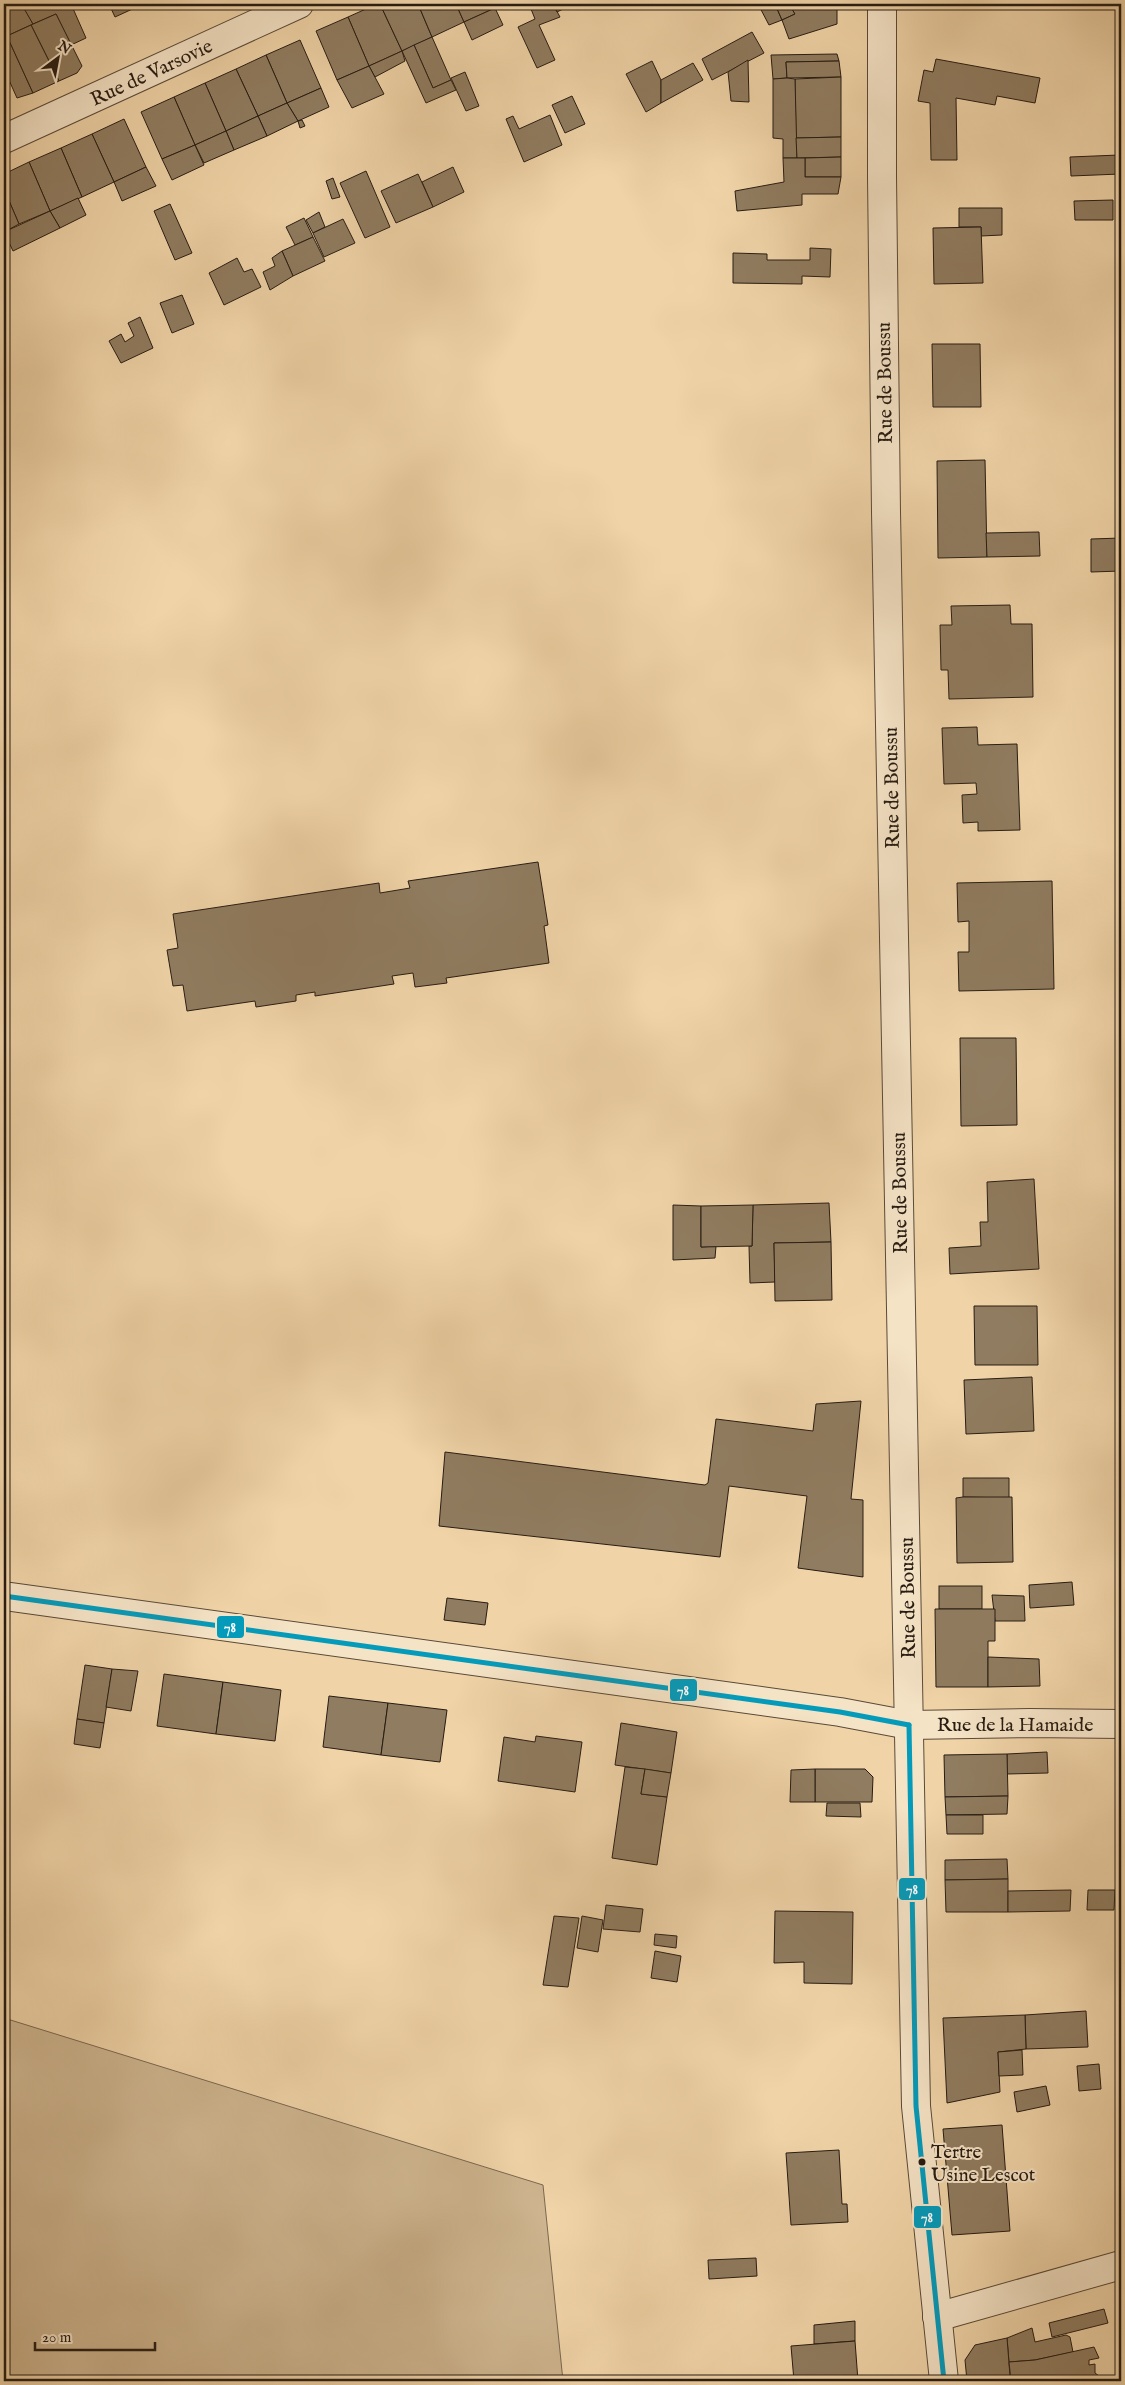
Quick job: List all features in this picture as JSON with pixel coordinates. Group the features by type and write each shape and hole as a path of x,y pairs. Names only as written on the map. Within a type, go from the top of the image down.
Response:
{"street":[{"name":"Rue de Varsovie","path":"4,139 298,4"},
{"name":"Rue de Boussu","path":"882,4 886,522 916,2106 944,2381"},
{"name":"Rue de la Hamaide","path":"4,1596 840,1712 909,1725 1121,1724"},
{"path":"937,2317 1121,2266"}],"shaded area":[{"path":"4,2018 543,2185 563,2381 4,2381"}],"building":[{"path":"4,4 22,4 33,24 7,36 33,93 17,98 4,69 4,19 8,17"},
{"path":"71,4 86,38 71,45 56,14 33,24 22,5"},
{"path":"109,4 138,4 139,6 115,17"},
{"path":"380,4 402,51 369,66 348,17"},
{"path":"380,4 418,4 432,37 402,51"},
{"path":"418,4 456,4 464,22 432,37"},
{"path":"456,4 493,4 495,8 464,22"},
{"path":"529,4 553,4 560,17 539,25 555,60 537,68 518,27 535,19"},
{"path":"553,4 573,4 557,12"},
{"path":"758,4 775,4 782,20 769,25"},
{"path":"775,4 790,4 795,14 782,20"},
{"path":"790,4 802,4 792,9"},
{"path":"802,4 837,4 837,24 789,39 782,20 795,14 792,9"},
{"path":"495,8 503,25 472,40 464,22"},
{"path":"56,14 82,66 77,73 59,81 31,25"},
{"path":"348,17 369,66 337,80 316,31"},
{"path":"31,25 59,81 33,93 7,36"},
{"path":"752,32 764,53 712,80 702,59"},
{"path":"432,37 451,80 433,88 414,45"},
{"path":"300,40 321,88 287,103 266,55"},
{"path":"414,45 433,88 451,80 456,90 426,103 402,51"},
{"path":"402,51 405,61 375,77 369,66"},
{"path":"837,54 839,61 786,62 787,78 773,79 771,55"},
{"path":"266,55 287,103 258,116 236,69"},
{"path":"936,59 1040,78 1035,103 997,96 995,105 956,98 957,160 931,160 930,103 918,101 924,70 933,72"},
{"path":"748,60 749,102 731,101 728,72"},
{"path":"652,61 661,80 661,103 646,112 626,74"},
{"path":"839,61 841,77 787,78 786,62"},
{"path":"693,63 703,80 661,103 661,80"},
{"path":"369,66 384,94 352,108 337,80"},
{"path":"236,69 258,116 226,131 205,83"},
{"path":"465,72 479,106 466,111 451,78"},
{"path":"841,77 841,137 796,138 795,79"},
{"path":"773,79 795,79 797,158 783,158 783,139 773,138"},
{"path":"205,83 226,131 195,145 174,97"},
{"path":"321,88 329,107 298,121 287,103"},
{"path":"572,96 585,124 565,133 552,105"},
{"path":"174,97 195,145 162,159 141,112"},
{"path":"287,103 298,121 267,136 258,116"},
{"path":"550,115 562,145 524,162 506,119 513,116 519,129"},
{"path":"258,116 267,136 234,150 226,131"},
{"path":"124,119 146,167 114,182 92,134"},
{"path":"302,120 305,126 300,128 298,121"},
{"path":"226,131 234,150 204,163 195,145"},
{"path":"92,134 114,182 82,197 61,148"},
{"path":"841,137 841,157 797,158 796,138"},
{"path":"195,145 204,165 172,180 162,159"},
{"path":"61,148 82,197 50,211 29,162"},
{"path":"1119,155 1120,174 1071,176 1070,157"},
{"path":"841,157 841,177 805,177 805,158"},
{"path":"783,158 805,158 805,177 841,177 838,194 802,194 802,205 737,211 735,191 784,182"},
{"path":"29,162 50,211 19,224 4,189 4,174"},
{"path":"146,167 156,186 122,201 114,182"},
{"path":"453,167 464,192 433,207 422,182"},
{"path":"366,171 390,227 365,238 340,183"},
{"path":"418,174 433,207 396,223 381,191"},
{"path":"333,178 340,197 332,199 326,181"},
{"path":"4,189 19,224 4,232"},
{"path":"78,198 86,215 60,228 50,211"},
{"path":"1113,200 1113,220 1075,220 1074,201"},
{"path":"170,204 192,253 175,260 154,211"},
{"path":"959,208 1002,208 1002,235 981,236 981,227 959,227"},
{"path":"50,211 60,228 13,251 4,232"},
{"path":"319,212 325,227 313,233 306,220"},
{"path":"304,218 313,237 295,245 286,227"},
{"path":"343,219 355,243 324,257 313,233"},
{"path":"981,227 983,283 934,284 933,228"},
{"path":"313,237 325,261 293,276 282,251"},
{"path":"810,248 831,249 830,277 802,276 802,284 733,283 733,253 767,254 767,260 810,260"},
{"path":"282,251 293,276 270,290 263,272 275,266 272,258"},
{"path":"237,258 244,272 252,269 261,287 224,305 209,273"},
{"path":"182,295 194,324 172,333 160,303"},
{"path":"140,317 153,348 121,363 109,341 121,334 125,342 134,336 128,323"},
{"path":"932,344 980,344 981,407 933,407"},
{"path":"985,460 987,557 938,558 937,461"},
{"path":"1039,532 1040,556 987,557 986,533"},
{"path":"1121,538 1121,571 1091,572 1091,539"},
{"path":"1010,605 1011,624 1032,624 1033,697 949,699 948,670 941,670 940,625 952,625 951,606"},
{"path":"977,727 978,745 1017,744 1020,830 978,831 978,822 963,823 962,795 977,794 976,783 944,784 942,728"},
{"path":"538,862 548,925 544,926 549,963 446,978 447,983 415,987 413,973 392,976 394,984 315,996 315,992 296,995 296,1001 256,1007 255,1001 187,1011 183,985 173,986 167,950 178,948 173,914 379,883 380,893 410,888 408,881"},
{"path":"1052,881 1054,989 959,991 958,952 969,952 969,921 958,922 957,883"},
{"path":"960,1038 1016,1038 1017,1125 961,1126"},
{"path":"1034,1179 1039,1269 950,1274 949,1248 981,1246 980,1222 988,1222 987,1182"},
{"path":"829,1203 831,1242 774,1243 775,1282 750,1283 749,1246 752,1246 753,1205"},
{"path":"673,1205 701,1206 701,1247 716,1246 715,1258 673,1260"},
{"path":"753,1205 752,1246 701,1247 701,1206"},
{"path":"831,1242 832,1300 775,1301 774,1243"},
{"path":"974,1306 1037,1306 1038,1365 975,1365"},
{"path":"1032,1377 1034,1431 966,1434 964,1380"},
{"path":"861,1401 851,1499 863,1500 863,1577 798,1568 807,1496 729,1486 720,1557 439,1526 445,1452 705,1485 708,1483 716,1419 813,1431 816,1404"},
{"path":"963,1478 1009,1478 1009,1498 963,1497"},
{"path":"1012,1497 1013,1562 957,1563 956,1498"},
{"path":"1072,1582 1074,1605 1030,1608 1029,1585"},
{"path":"939,1586 982,1586 982,1609 939,1609"},
{"path":"992,1595 1024,1596 1025,1621 995,1621"},
{"path":"447,1598 488,1603 485,1625 444,1620"},
{"path":"935,1609 995,1609 995,1641 988,1641 988,1687 936,1687"},
{"path":"988,1657 1039,1659 1040,1686 988,1687"},
{"path":"85,1665 112,1669 104,1723 77,1719"},
{"path":"112,1669 138,1671 131,1711 106,1707"},
{"path":"164,1674 223,1682 216,1734 157,1726"},
{"path":"223,1682 281,1690 275,1741 216,1734"},
{"path":"329,1696 388,1703 381,1755 323,1747"},
{"path":"388,1703 447,1710 440,1762 381,1755"},
{"path":"77,1719 104,1723 100,1748 74,1744"},
{"path":"621,1723 677,1732 671,1773 615,1765"},
{"path":"536,1736 582,1742 575,1792 498,1781 504,1737 535,1742"},
{"path":"1047,1752 1048,1773 1007,1774 1007,1754"},
{"path":"1007,1754 1008,1796 945,1797 944,1755"},
{"path":"625,1767 645,1769 641,1794 667,1797 657,1865 612,1858"},
{"path":"645,1769 671,1773 667,1797 641,1794"},
{"path":"815,1769 865,1769 873,1777 872,1802 815,1802"},
{"path":"815,1769 815,1802 790,1802 791,1770"},
{"path":"1008,1796 1007,1814 946,1815 945,1797"},
{"path":"827,1803 860,1803 861,1817 826,1816"},
{"path":"946,1815 983,1815 983,1834 947,1834"},
{"path":"1007,1859 1008,1879 945,1880 945,1860"},
{"path":"1008,1879 1008,1912 946,1912 945,1880"},
{"path":"1071,1890 1070,1911 1008,1912 1008,1891"},
{"path":"1088,1890 1115,1890 1114,1910 1087,1910"},
{"path":"606,1905 643,1909 640,1932 603,1929"},
{"path":"775,1911 853,1912 852,1984 804,1983 804,1962 774,1963"},
{"path":"554,1916 579,1918 568,1987 543,1985"},
{"path":"582,1916 603,1920 598,1952 577,1948"},
{"path":"655,1934 677,1936 676,1948 654,1945"},
{"path":"655,1951 681,1956 677,1982 651,1978"},
{"path":"1086,2011 1088,2047 1026,2049 1025,2015"},
{"path":"1025,2015 1026,2049 998,2052 1000,2092 947,2103 943,2018"},
{"path":"1022,2050 1023,2075 999,2076 998,2052"},
{"path":"1099,2064 1101,2089 1079,2091 1077,2066"},
{"path":"1046,2086 1050,2105 1017,2112 1014,2092"},
{"path":"1002,2125 1010,2231 952,2235 943,2129"},
{"path":"839,2150 842,2204 847,2204 848,2222 791,2225 786,2153"},
{"path":"756,2258 757,2276 709,2279 708,2260"},
{"path":"1104,2309 1108,2323 1052,2337 1049,2323"},
{"path":"855,2321 855,2341 814,2344 814,2325"},
{"path":"1032,2328 1035,2342 1066,2335 1070,2337 1073,2352 1035,2360 1009,2362 1007,2338"},
{"path":"1007,2338 1010,2376 967,2381 965,2360 975,2345"},
{"path":"855,2341 858,2381 794,2381 791,2346"},
{"path":"1094,2347 1099,2358 1089,2360 1089,2365 1095,2364 1095,2373 1099,2376 1094,2381 1011,2381 1009,2362 1035,2360"},
{"path":"1010,2376 1011,2381 967,2381"}],"transit line":[{"name":"78","path":"4,1596 840,1712 909,1725"},
{"name":"78","path":"909,1725 916,2106 944,2381"}],"place":[{"name":"Tertre Usine Lescot","path":"922,2162"}]}
